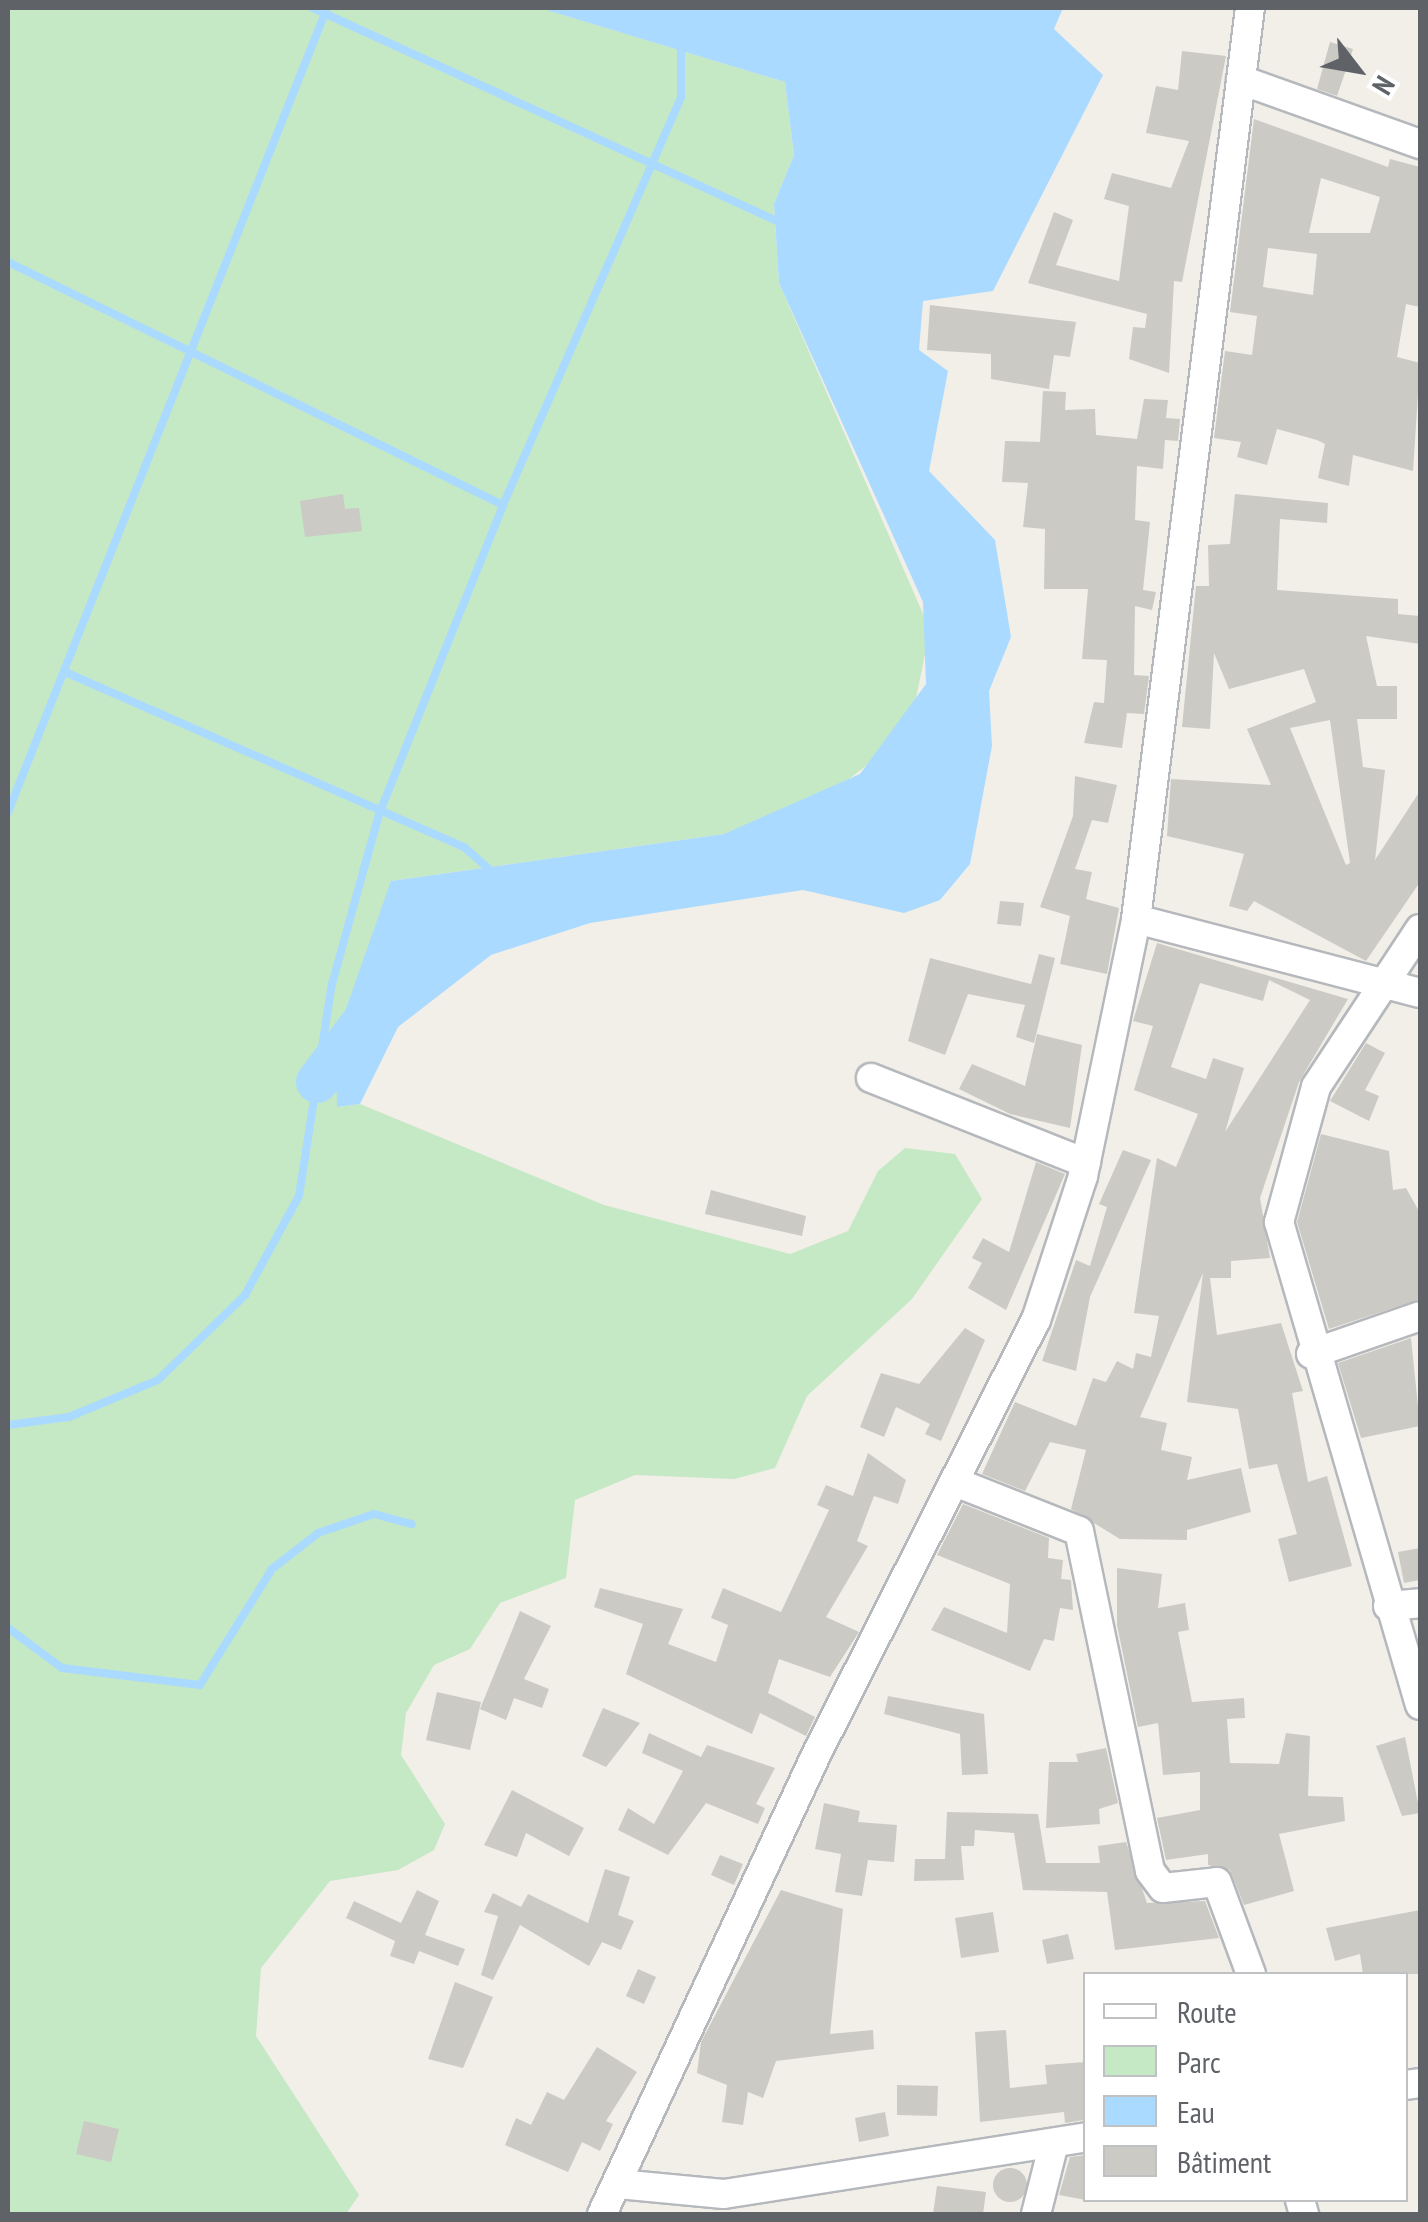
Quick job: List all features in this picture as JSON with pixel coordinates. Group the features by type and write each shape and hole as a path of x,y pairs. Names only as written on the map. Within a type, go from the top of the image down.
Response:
{"street":[{"path":"602,2214 1036,1320 1086,1162 1136,919 1250,8"},
{"path":"1241,80 1420,144"},
{"path":"1136,919 1420,993"},
{"path":"1420,929 1316,1087 1292,1155 1279,1222 1311,1354 1420,1705"},
{"path":"871,1078 1086,1162"},
{"path":"1311,1354 1420,1316"},
{"path":"955,1482 1079,1531 1150,1871 1163,1888 1217,1882 1250,1972"},
{"path":"1388,1606 1420,1602"},
{"path":"618,2184 724,2194 1083,2138"},
{"path":"1036,2214 1054,2143"}],"green space":[{"path":"8,8 541,8 785,82 794,155 774,204 779,283 930,630 914,708 880,755 836,789 724,834 391,881 338,1107 360,1104 604,1205 790,1254 848,1231 878,1171 905,1148 955,1154 982,1199 912,1299 807,1396 775,1468 734,1479 635,1475 575,1500 566,1578 500,1603 470,1649 434,1665 406,1713 401,1755 445,1824 434,1850 398,1870 330,1881 261,1968 256,2036 359,2195 346,2214 8,2214"}],"water":[{"path":"540,8 1063,8 1054,29 1103,75 993,291 923,301 919,350 948,371 929,471 995,540 1011,637 989,691 992,746 970,864 940,900 904,913 803,890 590,923 491,955 398,1027 360,1104 337,1107 336,1037 391,881 724,834 860,774 926,684 923,602 779,283 774,204 794,155 785,82"}],"building":[{"path":"1330,42 1353,49 1337,96 1317,89"},
{"path":"1182,51 1226,56 1182,282 1174,281 1169,373 1129,359 1133,327 1145,328 1147,314 1028,283 1054,212 1073,220 1056,265 1119,281 1129,206 1104,199 1112,173 1171,188 1189,141 1146,133 1156,86 1178,90"},
{"path":"1254,119 1388,167 1390,159 1420,167 1420,307 1406,304 1397,357 1420,363 1413,471 1353,455 1349,486 1318,478 1325,444 1317,440 1277,429 1267,465 1237,457 1241,442 1214,438 1225,351 1252,355 1257,316 1230,312","holes":["1321,178 1380,197 1370,233 1309,233","1268,248 1317,254 1313,295 1263,287"]},
{"path":"930,305 1076,322 1070,357 1054,355 1049,389 991,379 991,354 927,350"},
{"path":"1043,391 1066,392 1065,410 1095,409 1096,435 1137,439 1144,399 1168,400 1166,418 1180,419 1178,441 1165,440 1163,469 1137,466 1135,520 1150,522 1143,590 1156,592 1152,610 1135,606 1134,675 1149,676 1144,714 1127,713 1122,748 1084,743 1094,702 1104,703 1107,660 1082,659 1088,589 1044,589 1045,529 1023,527 1028,483 1002,482 1005,441 1040,442"},
{"path":"343,494 345,509 359,508 362,531 305,537 300,501"},
{"path":"1235,494 1328,503 1327,523 1280,519 1277,590 1398,599 1398,614 1420,616 1420,644 1366,636 1377,686 1397,686 1397,719 1357,719 1363,767 1385,770 1375,860 1420,791 1420,882 1366,961 1254,901 1247,911 1229,906 1244,854 1167,836 1171,779 1271,785 1247,729 1316,702 1304,669 1229,689 1214,653 1210,729 1182,727 1196,586 1209,586 1208,545 1230,544","holes":["1330,720 1350,863 1346,865 1290,728"]},
{"path":"1075,776 1117,785 1108,823 1092,820 1075,869 1092,872 1086,899 1119,908 1107,974 1060,964 1070,916 1040,907 1073,816"},
{"path":"1000,901 1024,903 1021,926 997,924"},
{"path":"1157,943 1348,999 1299,1082 1260,1198 1270,1258 1231,1261 1231,1278 1210,1278 1217,1335 1281,1323 1303,1391 1292,1393 1308,1482 1327,1476 1352,1566 1289,1582 1278,1539 1297,1534 1277,1464 1249,1469 1238,1409 1187,1402 1203,1273 1140,1417 1167,1423 1161,1450 1192,1457 1187,1480 1241,1468 1251,1512 1187,1530 1187,1540 1120,1539 1071,1509 1086,1450 1050,1442 1025,1491 982,1474 1015,1402 1076,1426 1093,1378 1106,1382 1117,1361 1133,1369 1136,1353 1151,1357 1159,1316 1134,1313 1157,1158 1176,1167 1198,1114 1134,1090 1153,1026 1133,1021","holes":["1269,980 1310,1000 1225,1132 1244,1068 1213,1058 1206,1079 1171,1067 1200,983 1263,1001"]},
{"path":"1039,954 1055,958 1034,1043 1016,1037 1025,1005 968,994 945,1055 908,1041 930,958 1031,984"},
{"path":"1037,1034 1082,1045 1070,1128 1010,1114 959,1089 972,1064 1025,1086"},
{"path":"1366,1043 1385,1053 1365,1090 1379,1096 1369,1121 1330,1101"},
{"path":"1321,1134 1389,1151 1393,1190 1406,1188 1420,1213 1420,1299 1329,1329 1297,1222"},
{"path":"1123,1150 1151,1160 1090,1297 1076,1371 1042,1361 1076,1260 1090,1266 1107,1207 1099,1204"},
{"path":"1036,1162 1065,1174 1006,1310 968,1288 982,1263 972,1258 983,1238 1009,1252"},
{"path":"711,1190 806,1216 802,1236 705,1214"},
{"path":"965,1328 985,1340 941,1441 925,1434 930,1424 896,1407 884,1437 860,1427 881,1373 919,1384"},
{"path":"1411,1338 1420,1426 1361,1438 1338,1363"},
{"path":"868,1453 906,1480 898,1504 874,1496 857,1541 868,1546 826,1617 859,1632 830,1677 779,1659 768,1693 815,1717 806,1736 760,1713 752,1734 626,1674 643,1624 594,1607 600,1588 683,1609 668,1644 716,1662 728,1625 711,1618 723,1588 781,1612 829,1510 817,1505 826,1485 853,1496"},
{"path":"963,1504 1049,1538 1048,1558 1063,1560 1061,1579 1071,1580 1073,1610 1060,1608 1054,1641 1044,1639 1030,1671 931,1630 944,1607 1007,1633 1010,1584 937,1555"},
{"path":"1420,1548 1420,1580 1404,1583 1398,1552"},
{"path":"1117,1568 1162,1574 1158,1608 1185,1603 1189,1630 1178,1632 1192,1702 1244,1698 1245,1718 1227,1719 1230,1763 1279,1764 1286,1733 1310,1736 1308,1796 1343,1797 1345,1821 1279,1834 1294,1891 1244,1905 1230,1870 1208,1865 1208,1854 1166,1860 1157,1818 1200,1810 1200,1772 1163,1775 1158,1723 1138,1727 1117,1625"},
{"path":"520,1611 551,1626 524,1679 549,1689 542,1708 514,1698 506,1720 480,1709"},
{"path":"437,1692 481,1702 470,1750 426,1740"},
{"path":"888,1696 984,1714 988,1774 962,1775 960,1734 884,1714"},
{"path":"603,1708 640,1723 606,1767 582,1756"},
{"path":"649,1733 701,1757 707,1745 775,1768 756,1804 765,1808 758,1824 706,1803 668,1855 618,1830 628,1808 654,1824 683,1771 642,1753"},
{"path":"1405,1737 1420,1813 1402,1816 1376,1746"},
{"path":"1106,1748 1118,1803 1099,1809 1100,1824 1046,1828 1049,1762 1078,1762 1076,1754"},
{"path":"512,1790 584,1828 569,1856 526,1833 517,1857 484,1845"},
{"path":"824,1803 860,1811 858,1822 897,1825 894,1862 868,1860 862,1896 835,1892 841,1854 815,1849"},
{"path":"947,1812 1038,1814 1046,1863 1100,1863 1098,1846 1126,1842 1147,1903 1205,1901 1219,1938 1115,1950 1107,1892 1023,1890 1014,1833 975,1830 974,1846 961,1846 964,1880 914,1881 915,1859 945,1859"},
{"path":"720,1855 743,1864 734,1885 711,1875"},
{"path":"605,1869 630,1877 618,1915 634,1921 621,1950 602,1942 589,1966 520,1925 493,1980 481,1975 498,1916 484,1912 493,1893 521,1907 528,1894 588,1923"},
{"path":"417,1890 439,1901 425,1935 465,1949 458,1966 419,1951 414,1964 390,1956 395,1941 346,1918 354,1901 401,1923"},
{"path":"781,1890 843,1909 830,2034 873,2030 874,2049 776,2061 763,2098 748,2092 743,2125 722,2122 727,2085 697,2073 701,2042"},
{"path":"1420,1910 1420,1974 1363,1972 1360,1954 1335,1961 1326,1928"},
{"path":"993,1912 999,1952 961,1958 955,1918"},
{"path":"1068,1934 1074,1959 1047,1964 1042,1940"},
{"path":"638,1969 656,1977 644,2004 626,1996"},
{"path":"455,1982 493,1997 463,2068 428,2059"},
{"path":"1006,2030 1010,2088 1047,2084 1045,2065 1083,2062 1083,2120 1065,2123 1064,2112 980,2122 975,2032"},
{"path":"597,2047 637,2072 606,2121 613,2124 600,2151 582,2142 568,2172 505,2145 516,2118 531,2125 547,2092 564,2100"},
{"path":"897,2085 938,2086 937,2116 897,2115"},
{"path":"885,2112 889,2136 859,2142 855,2118"},
{"path":"84,2121 119,2129 111,2162 76,2154"},
{"path":"1083,2155 1083,2199 1059,2195 1070,2157"},
{"path":"1010,2168 1022,2173 1027,2185 1022,2197 1010,2202 998,2197 993,2185 998,2173"},
{"path":"937,2186 986,2192 983,2214 933,2214"}],"waterway":[{"path":"313,8 781,223"},
{"path":"8,812 327,8"},
{"path":"8,262 503,505 681,97 681,44"},
{"path":"8,1425 69,1417 158,1380 245,1295 299,1196 332,984 379,814 503,505"},
{"path":"65,672 465,848 497,876"},
{"path":"317,1082 371,1011"},
{"path":"8,1628 62,1668 200,1685 272,1569 318,1533 374,1514 412,1524"}]}
